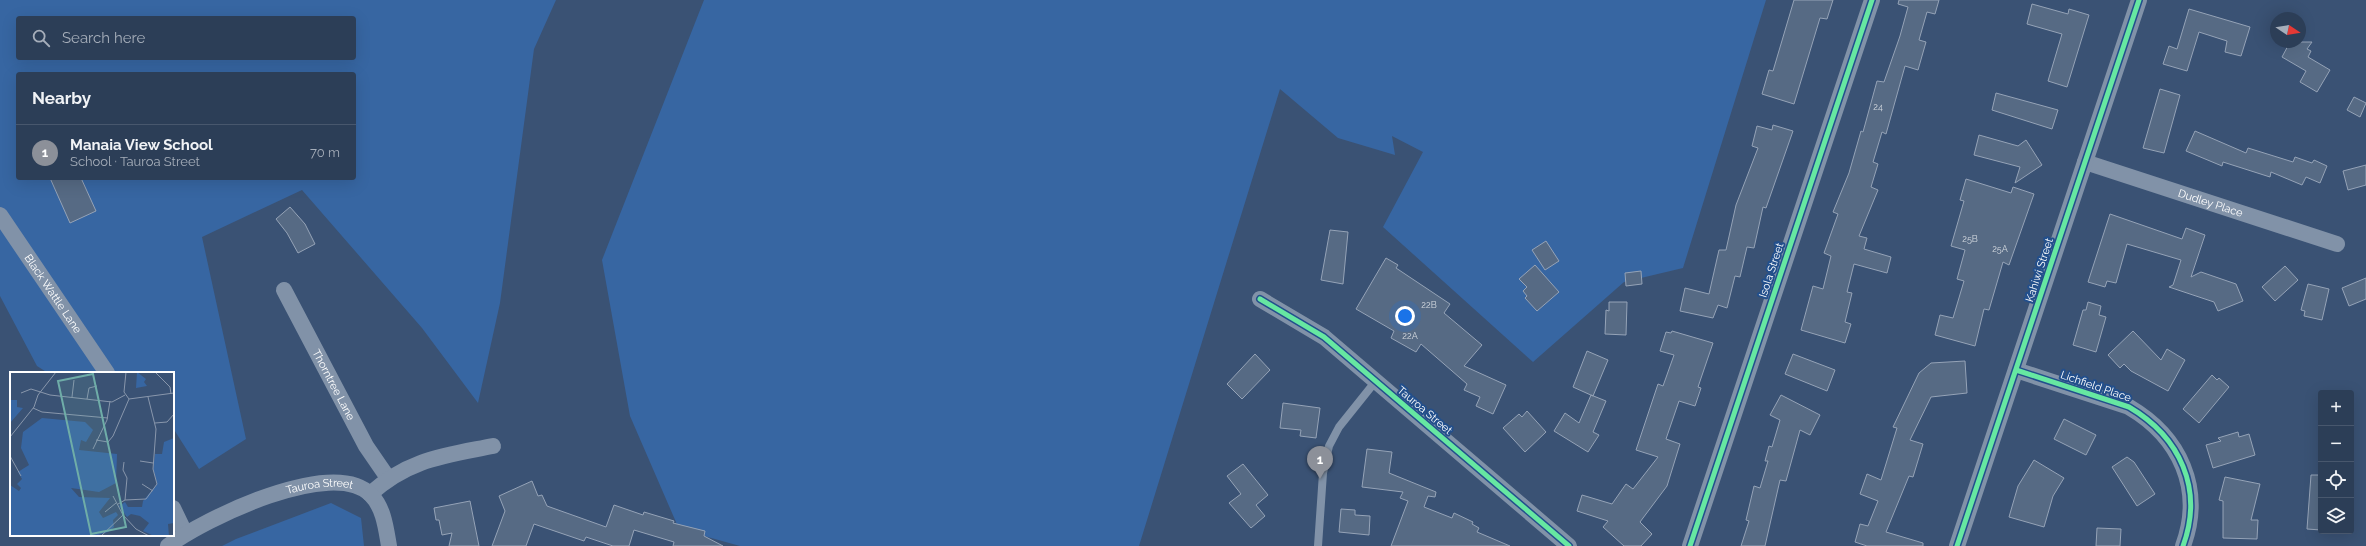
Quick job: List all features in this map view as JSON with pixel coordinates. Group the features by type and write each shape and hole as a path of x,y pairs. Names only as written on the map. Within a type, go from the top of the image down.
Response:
{"street":[{"name":"Isola Street","path":"1690,546 1872,0"},
{"name":"Kahiwi Street","path":"1957,546 2139,0"},
{"name":"Dudley Place","path":"2085,162 2337,244"},
{"name":"Black Wattle Lane","path":"2,219 105,372"},
{"name":"Thorntree Lane","path":"284,290 366,446 388,478"},
{"name":"Tauroa Street","path":"1260,300 1324,337 1569,546"},
{"name":"Lichfield Place","path":"2016,370 2129,407 2143,415 2169,440 2180,457 2190,492 2188,532 2183,546"},
{"path":"390,546 379,506 370,494 388,478 409,467 430,460 493,446"},
{"name":"Tauroa Street","path":"168,546 185,533 259,499 294,488 336,481 352,484 370,494"},
{"path":"174,510 185,533"}],"lane":[{"path":"1318,546 1323,473 1329,446 1339,427 1376,382"}],"shaded area":[{"path":"0,0 556,0 534,49 500,303 478,403 422,328 302,190 202,237 246,439 199,469 174,430 174,372 46,372 37,366 0,296"},
{"path":"704,0 1766,0 1683,268 1624,282 1533,362 1383,227 1423,152 1392,136 1395,155 1338,138 1280,89 1139,546 740,546 679,529 630,416 602,260"},
{"path":"331,503 361,518 364,546 222,546 236,539"}],"building":[{"path":"1794,0 1833,0 1827,19 1820,18 1794,104 1762,94 1769,70 1773,71"},
{"path":"1899,0 1939,0 1935,14 1927,12 1919,40 1926,42 1918,70 1905,66 1886,134 1882,132 1873,162 1878,164 1871,187 1878,190 1859,236 1867,238 1864,249 1891,257 1887,273 1854,264 1847,292 1852,293 1845,322 1851,324 1845,343 1801,330 1813,286 1823,289 1831,256 1824,253 1838,214 1833,212 1849,173 1861,131 1863,132 1877,81 1884,82 1900,36 1908,7 1898,4"},
{"path":"2032,4 2068,14 2069,9 2089,15 2067,87 2048,81 2062,34 2027,24"},
{"path":"2189,9 2250,27 2241,56 2225,52 2227,41 2199,32 2187,71 2163,64 2169,46 2177,49"},
{"path":"2306,42 2312,42 2307,49 2311,51 2308,57 2330,70 2317,92 2300,82 2306,71 2282,57 2287,48 2306,48"},
{"path":"2160,89 2180,95 2164,153 2143,148"},
{"path":"1996,93 2058,110 2052,129 1992,110"},
{"path":"2354,97 2366,103 2360,117 2347,110"},
{"path":"1773,125 1793,131 1766,208 1763,207 1754,248 1747,247 1740,277 1735,276 1727,308 1718,305 1713,318 1680,311 1685,288 1709,294 1719,250 1726,250 1736,205 1758,148 1752,146 1757,126 1772,130"},
{"path":"2195,131 2246,153 2248,148 2293,162 2295,157 2312,163 2314,160 2327,166 2320,183 2306,177 2302,185 2271,172 2270,177 2223,162 2222,166 2186,151"},
{"path":"1979,135 2018,146 2026,140 2042,165 2015,183 2020,167 1974,155"},
{"path":"2366,165 2366,185 2348,190 2343,171"},
{"path":"1966,179 2011,193 2013,187 2034,194 2009,265 2003,262 1989,310 1984,309 1975,346 1935,335 1940,315 1953,318 1964,281 1957,279 1965,250 1951,246 1964,201 1960,200"},
{"path":"51,180 82,180 96,211 70,223"},
{"path":"290,207 305,224 315,244 298,253 287,233 276,219"},
{"path":"2110,214 2182,239 2186,228 2205,235 2191,277 2201,272 2236,284 2243,301 2218,311 2214,302 2169,287 2173,285 2181,260 2127,244 2116,283 2107,281 2105,287 2088,282"},
{"path":"1330,230 1348,232 1343,284 1321,280"},
{"path":"1546,241 1559,261 1545,270 1532,250"},
{"path":"1386,258 1398,265 1396,268 1450,304 1444,313 1482,345 1464,366 1506,385 1493,414 1476,406 1480,397 1464,390 1467,384 1421,344 1416,352 1391,338 1394,331 1356,309"},
{"path":"1535,265 1559,292 1537,311 1525,298 1527,296 1523,291 1527,287 1519,279"},
{"path":"2285,266 2298,280 2275,301 2262,287"},
{"path":"1641,271 1642,284 1626,286 1625,273"},
{"path":"2366,278 2366,299 2349,306 2342,288"},
{"path":"2308,284 2329,289 2322,320 2304,316 2305,311 2301,310"},
{"path":"1609,302 1627,302 1626,335 1605,334 1606,310 1609,311"},
{"path":"2088,302 2101,306 2099,315 2106,317 2096,352 2073,345 2083,310 2086,310"},
{"path":"1672,331 1713,343 1698,387 1701,388 1695,406 1679,401 1666,439 1680,444 1667,486 1640,522 1652,534 1641,546 1624,546 1603,527 1608,521 1577,511 1582,495 1612,504 1626,484 1633,489 1658,457 1636,450 1658,384 1663,386 1674,355 1660,351 1666,332 1671,333"},
{"path":"2133,331 2161,360 2167,349 2185,360 2168,391 2131,371 2124,364 2120,368 2108,355"},
{"path":"1587,351 1608,360 1593,396 1573,387"},
{"path":"1255,354 1270,370 1242,399 1227,384"},
{"path":"1793,354 1835,370 1827,391 1785,374"},
{"path":"1965,361 1967,393 1931,397 1910,440 1923,444 1913,477 1909,476 1886,532 1923,543 1923,546 1867,546 1855,542 1860,524 1868,526 1878,501 1860,494 1867,474 1881,480 1897,428 1893,427 1919,373 1931,363"},
{"path":"2212,375 2217,380 2219,378 2229,387 2199,423 2183,409"},
{"path":"1591,395 1606,401 1593,432 1599,435 1588,452 1554,431 1565,413 1579,423"},
{"path":"1781,395 1820,415 1810,435 1800,430 1786,481 1780,480 1765,546 1741,546 1749,521 1746,520 1754,486 1760,488 1768,461 1765,461 1769,446 1772,447 1780,420 1770,415"},
{"path":"1283,403 1320,408 1316,438 1300,436 1301,430 1280,428"},
{"path":"1527,411 1546,432 1525,452 1503,428 1519,414 1522,417"},
{"path":"2064,419 2096,435 2086,455 2054,439"},
{"path":"2238,432 2239,437 2249,434 2255,455 2213,468 2206,445 2221,441 2218,438"},
{"path":"1367,449 1392,452 1389,473 1436,492 1435,497 1428,496 1424,507 1452,518 1454,513 1473,522 1472,524 1479,528 1477,532 1510,546 1391,546 1408,501 1400,498 1403,492 1362,487"},
{"path":"2127,457 2134,462 2155,494 2137,506 2112,467"},
{"path":"2034,460 2064,478 2053,496 2044,527 2009,517 2018,486"},
{"path":"1243,464 1268,495 1256,505 1265,516 1251,528 1229,503 1241,494 1227,476"},
{"path":"2311,475 2318,475 2318,530 2307,529"},
{"path":"2225,477 2260,484 2251,520 2258,520 2257,539 2223,538 2223,501 2219,500"},
{"path":"532,481 538,496 542,495 547,506 606,527 614,505 643,515 644,512 674,521 673,523 705,531 704,536 723,546 673,546 674,542 634,530 629,546 613,546 586,537 584,541 534,524 526,546 492,546 505,511 499,496"},
{"path":"470,501 479,546 449,546 452,533 442,535 439,520 436,520 434,508"},
{"path":"1341,509 1355,510 1355,515 1370,516 1369,535 1339,532"},
{"path":"2097,528 2121,529 2120,546 2096,546"}],"cycle path":[{"path":"1690,546 1872,0"},
{"path":"1957,546 2139,0"},
{"path":"1260,299 1324,337 1569,546"},
{"path":"2016,370 2129,407 2147,419 2162,433 2174,449 2183,466 2189,485 2191,504 2189,525 2183,546"}],"place":[{"name":"Manaia View School","path":"1320,479"}]}
